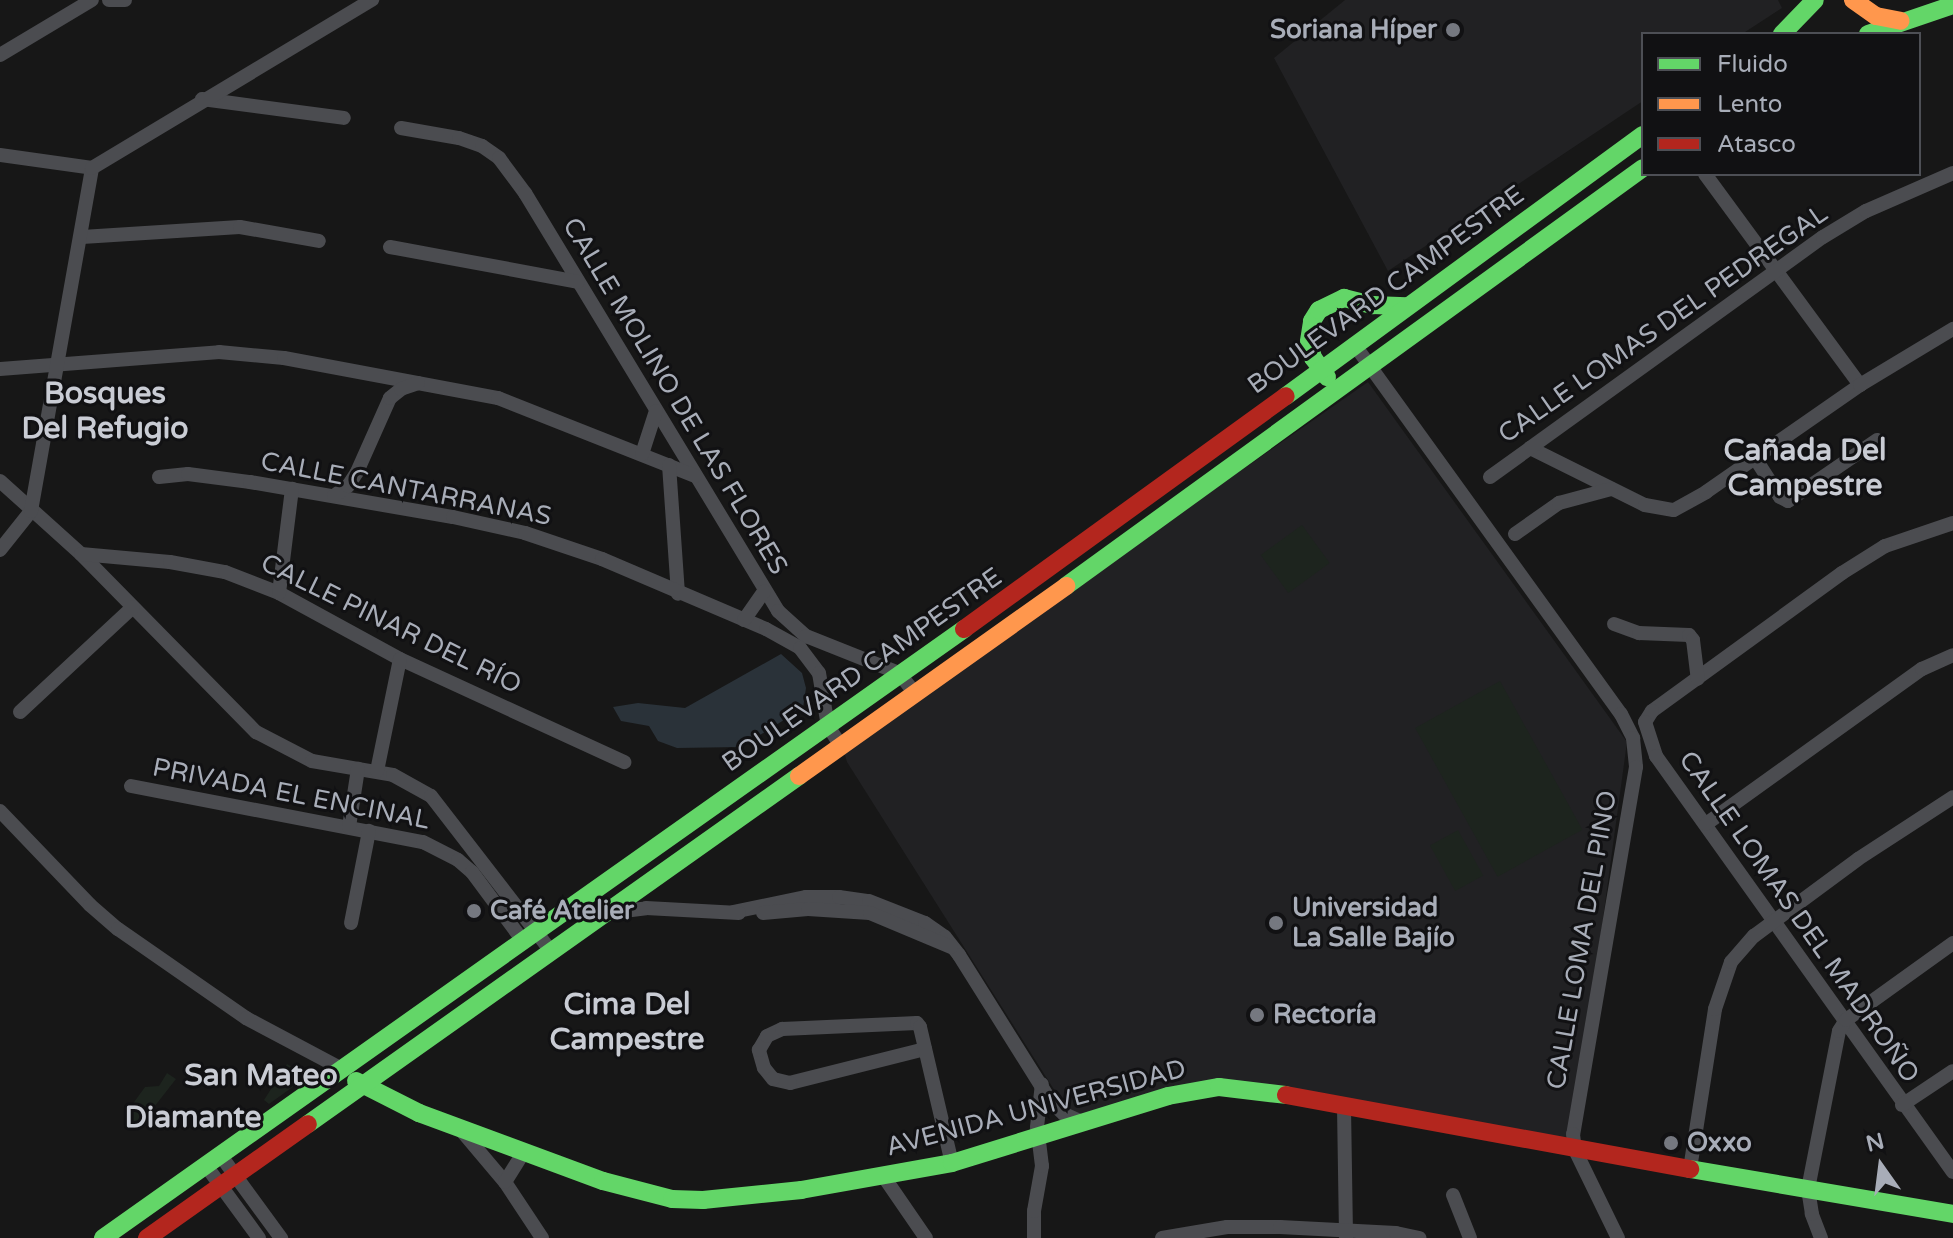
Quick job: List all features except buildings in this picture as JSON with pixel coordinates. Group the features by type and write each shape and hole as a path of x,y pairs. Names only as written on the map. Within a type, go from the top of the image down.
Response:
{"street":[{"path":"0,55 92,0"},
{"path":"109,0 125,0"},
{"path":"0,155 92,168 202,99 372,0"},
{"path":"1784,32 1815,0"},
{"path":"1853,0 1876,16 1902,21"},
{"path":"1873,32 1943,5"},
{"path":"202,99 344,118"},
{"name":"CALLE MOLINO DE LAS FLORES","path":"401,128 459,138 482,146 499,158 525,193 764,591 789,625 806,636 899,673"},
{"name":"BOULEVARD CAMPESTRE","path":"103,1238 1089,540 1641,136"},
{"path":"0,550 31,511 92,168"},
{"name":"BOULEVARD CAMPESTRE","path":"147,1238 1339,391 1641,169"},
{"name":"CALLE LOMAS DEL PEDREGAL","path":"1490,477 1776,271 1866,211 1953,173"},
{"path":"1706,176 1860,385"},
{"path":"82,237 240,227 319,241"},
{"path":"390,247 578,282"},
{"path":"1339,391 1320,370 1311,350 1309,331 1315,314 1325,305 1344,298 1381,306 1406,306"},
{"path":"1530,448 1645,505 1674,510 1685,506 1860,385 1953,329"},
{"path":"1354,344 1370,366"},
{"path":"0,369 219,352 284,358 498,398 695,477"},
{"name":"CALLE LOMA DEL PINO","path":"1370,366 1621,714 1633,738 1636,767 1591,1049 1573,1134 1575,1150"},
{"path":"334,496 348,486 357,472 390,398 401,389 420,382"},
{"path":"642,454 656,411"},
{"path":"1755,458 1780,497 1788,501 1877,440"},
{"path":"669,465 678,594"},
{"path":"357,472 364,495 372,503"},
{"name":"CALLE CANTARRANAS","path":"159,477 188,474 292,489 453,517 556,542 791,642 812,661 824,688 828,726 841,746"},
{"path":"0,481 81,554 256,732 278,747 312,761 377,771 418,786 458,828 530,936 551,951"},
{"path":"279,593 292,489"},
{"path":"1515,534 1559,503 1611,489"},
{"path":"1614,624 1639,633 1689,635 1693,640 1698,679 1842,573 1885,546 1953,523"},
{"name":"CALLE PINAR DEL RÍO","path":"81,554 170,562 225,572 279,593 400,659 624,762"},
{"path":"744,620 764,591"},
{"path":"20,712 133,607"},
{"path":"1706,824 1901,684 1953,655"},
{"path":"377,771 400,659"},
{"path":"899,673 914,692"},
{"name":"CALLE LOMAS DEL MADROÑO","path":"1698,679 1652,711 1645,722 1656,756 1846,1020 1902,1105 1953,1172"},
{"path":"349,827 358,769"},
{"name":"PRIVADA EL ENCINAL","path":"131,786 401,836 442,850 472,872 530,936"},
{"path":"1690,1169 1712,1023 1723,978 1740,950 1909,823 1953,797"},
{"name":"AVENIDA UNIVERSIDAD","path":"0,811 90,905 118,929 246,1018 342,1069 361,1086 458,1127 639,1193 703,1200 801,1190 884,1177 952,1163 1168,1096 1219,1087 1270,1092 1575,1150 1953,1214"},
{"path":"442,850 458,828"},
{"path":"351,923 369,831"},
{"path":"596,890 628,898 646,908"},
{"path":"608,913 646,908 733,912 806,897 869,901 925,923 951,947 1052,1103 1064,1114 1082,1122"},
{"path":"1821,1238 1812,1214 1808,1189 1836,1039 1846,1020 1953,943"},
{"path":"925,1049 790,1083 773,1079 764,1068 759,1050 767,1036 782,1029 914,1022 920,1027 952,1163"},
{"path":"1902,1105 1953,1071"},
{"path":"1034,1238 1034,1211 1042,1166 1037,1110 1042,1084"},
{"path":"1344,1107 1346,1234"},
{"path":"458,1127 505,1182 542,1238"},
{"path":"1575,1150 1618,1238"},
{"path":"505,1182 524,1151"},
{"path":"214,1161 281,1238"},
{"path":"884,1177 926,1238"},
{"path":"228,1180 259,1238"},
{"path":"1453,1195 1470,1238"},
{"path":"1162,1238 1227,1227 1419,1238"}],"shaded area":[{"path":"1345,0 1778,0 1782,8 1745,32 1641,32 1641,102 1388,271 1274,58"},
{"name":"Universidad La Salle Bajío","path":"1368,382 1627,742 1572,1146 1257,1085 1072,1118 847,762 843,748"},
{"path":"1302,525 1330,563 1288,593 1261,555"},
{"path":"781,654 802,673 806,688 803,708 741,747 677,748 658,741 649,726 621,721 613,707 638,703 685,708"},
{"path":"1500,681 1582,830 1498,877 1415,728"},
{"path":"1458,830 1483,875 1455,891 1430,846"},
{"path":"287,1064 308,1076 269,1104 264,1100"},
{"path":"167,1073 176,1079 140,1125 124,1116 145,1087 159,1086"}],"traffic: fast":[{"path":"1784,32 1815,0"},
{"path":"1874,32 1953,5"},
{"path":"1286,396 1641,136"},
{"path":"1066,586 1641,169"},
{"path":"1327,377 1313,358 1309,341 1312,321 1319,310 1344,298 1373,305 1406,306"},
{"path":"103,1238 964,629"},
{"path":"308,1124 799,776"},
{"path":"356,1081 419,1113 603,1181 672,1199 703,1200 801,1190 952,1163 1168,1096 1219,1087 1286,1095"},
{"path":"1690,1169 1953,1214"}],"traffic: slow":[{"path":"1853,0 1876,16 1901,21"},
{"path":"799,776 1066,586"}],"traffic: jam":[{"path":"964,629 1286,396"},
{"path":"1286,1095 1690,1169"},
{"path":"147,1238 308,1124"}],"place":[{"name":"Soriana Híper","path":"1453,30"},
{"name":"Café Atelier","path":"474,911"},
{"name":"Universidad La Salle Bajío","path":"1276,923"},
{"name":"Rectoría","path":"1257,1015"},
{"name":"Oxxo","path":"1671,1143"}],"district":[{"name":"Bosques Del Refugio","path":"105,411"},
{"name":"Cañada Del Campestre","path":"1805,468"},
{"name":"Cima Del Campestre","path":"627,1022"},
{"name":"San Mateo","path":"261,1076"},
{"name":"Diamante","path":"193,1118"}]}
